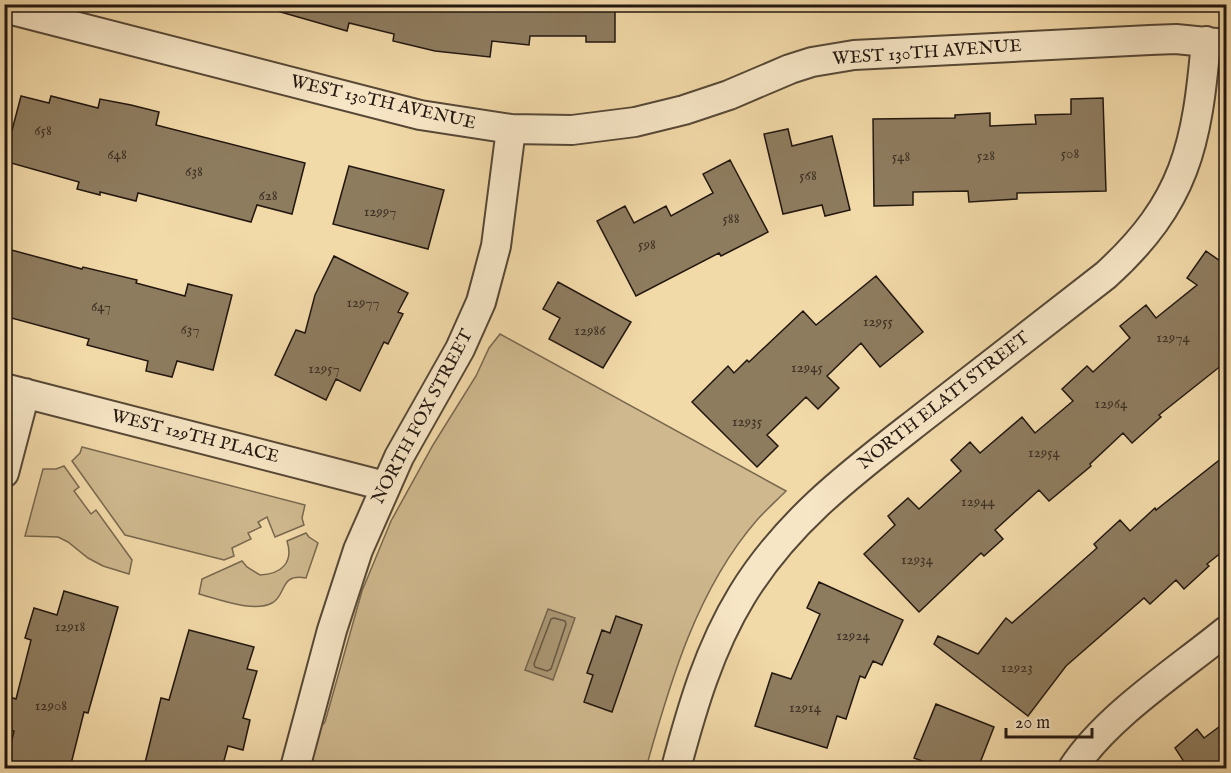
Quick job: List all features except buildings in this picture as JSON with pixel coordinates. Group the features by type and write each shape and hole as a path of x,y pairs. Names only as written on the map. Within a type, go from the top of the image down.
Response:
{"street":[{"name":"WEST 130TH AVENUE","path":"4,8 420,115 511,129 572,130 606,127 651,118 729,96 790,69 812,62 854,55 1176,39 1216,43"},
{"name":"NORTH ELATI STREET","path":"676,768 698,692 717,644 746,588 769,555 804,515 846,478 1106,274 1140,241 1152,225 1175,188 1191,148 1216,43"},
{"name":"NORTH FOX STREET","path":"296,768 341,600 358,550 385,486 414,428 460,349 481,302 496,246 511,129"},
{"name":"WEST 129TH PLACE","path":"15,390 385,486"},
{"path":"4,473 15,390"},
{"path":"1072,768 1089,746 1121,715 1227,632"}],"shaded area":[{"path":"500,334 786,491 757,520 736,547 702,606 676,670 646,768 315,768 309,740 325,722 362,591 391,521 433,445 476,376 489,348"},
{"path":"82,447 305,505 302,518 304,525 275,537 267,517 258,522 261,527 248,533 251,539 232,548 234,556 224,560 125,535 72,461 80,453"},
{"path":"64,466 79,487 74,491 91,514 96,510 132,560 129,574 103,566 58,537 25,536 43,469 56,469"},
{"path":"306,533 318,543 306,578 291,579 272,603 256,607 246,606 199,594 202,579 242,561 260,575 280,570 289,555 287,541"}],"water":[{"path":"548,609 575,618 553,680 525,670"}]}
